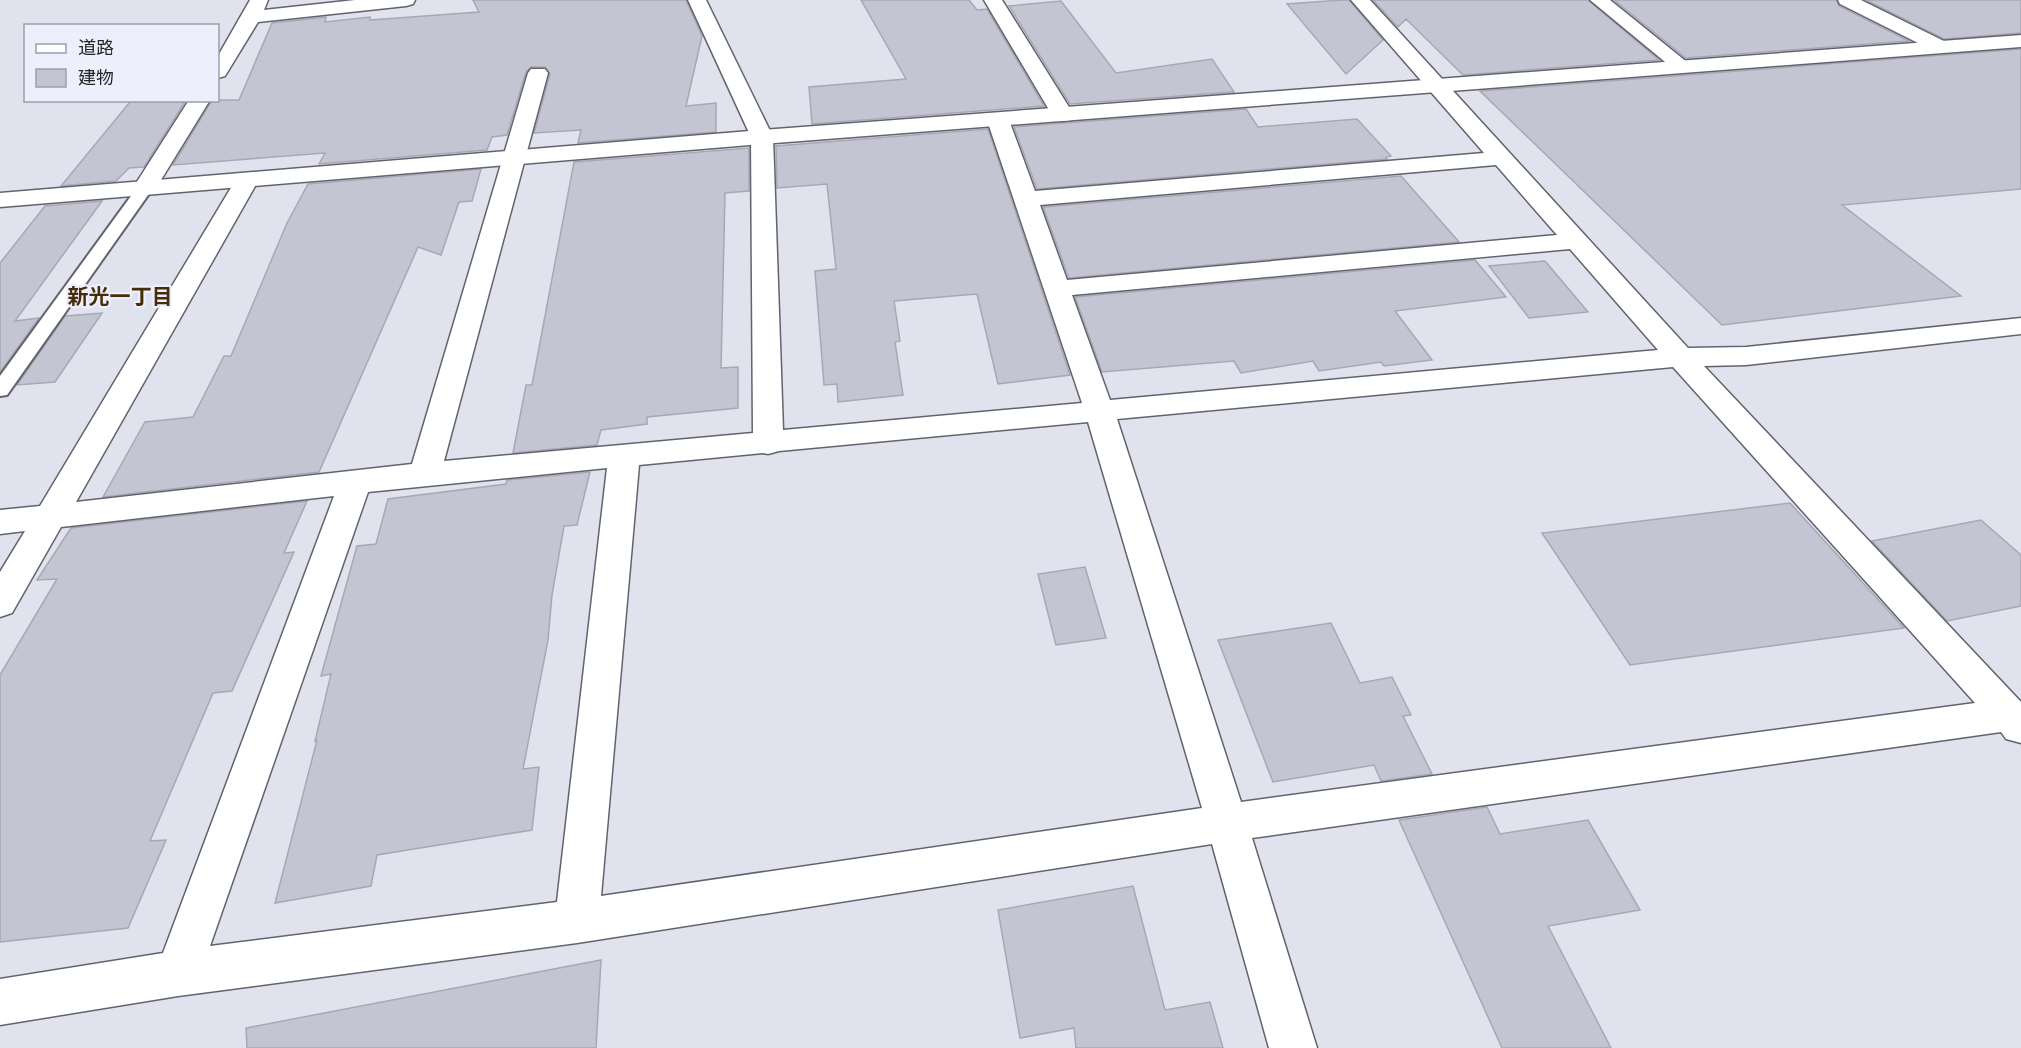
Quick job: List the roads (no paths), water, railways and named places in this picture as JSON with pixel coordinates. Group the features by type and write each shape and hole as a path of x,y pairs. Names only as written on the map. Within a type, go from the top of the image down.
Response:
{"street":[{"path":"219,70 255,9 406,0"},
{"path":"697,0 762,137 768,444"},
{"path":"993,0 1064,115"},
{"path":"1360,0 1680,357 2015,721"},
{"path":"1599,0 1683,67"},
{"path":"1847,0 1941,46"},
{"path":"0,201 762,137 2021,41"},
{"path":"425,474 516,158 538,73"},
{"path":"145,189 199,102"},
{"path":"998,120 1099,410 1227,823 1293,1048"},
{"path":"1026,199 1502,158"},
{"path":"0,603 246,181"},
{"path":"1057,289 1577,241"},
{"path":"0,522 425,474 768,444 1099,410 1680,357 1746,357 2021,326"},
{"path":"577,921 624,457"},
{"path":"178,973 355,482"},
{"path":"0,1002 178,973 577,921 1227,823 2015,721"}],"lane":[{"path":"0,390 145,189"}],"district":[{"name":"新光一丁目","path":"120,297"}]}
